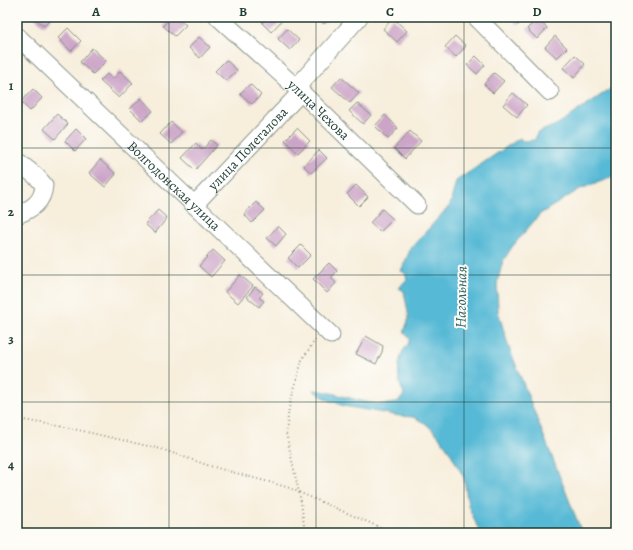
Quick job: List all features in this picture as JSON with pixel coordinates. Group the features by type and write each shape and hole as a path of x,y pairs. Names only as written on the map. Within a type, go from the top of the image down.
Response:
{"street":[{"name":"улица Чехова","path":"218,17 299,90 416,205"},
{"name":"улица Полегалова","path":"194,205 299,90 359,17"},
{"path":"476,17 550,92"},
{"name":"Волгодонская улица","path":"17,36 327,331"},
{"path":"17,160 37,177 44,186 44,194 38,204 28,211 17,215"}],"path":[{"path":"305,533 299,492 286,433 289,408 302,360 327,331"},
{"path":"17,419 65,427 161,449 210,466 287,487 392,533"}],"water":[{"name":"Нагольная","path":"616,85 616,176 580,189 540,214 512,247 503,261 497,283 498,311 508,345 582,533 480,533 468,505 464,478 450,452 437,434 425,423 413,417 344,406 326,399 313,390 380,404 390,404 401,399 404,394 398,374 399,364 402,353 410,339 404,332 409,318 404,291 399,288 407,279 405,273 401,271 411,248 450,205 456,181 520,138 522,141 535,140 537,133 558,124"}],"building":[{"path":"34,17 53,17 44,26"},
{"path":"171,17 177,17 186,25 175,36 163,26"},
{"path":"267,17 285,17 271,32 262,23"},
{"path":"324,17 331,17 324,24 320,21"},
{"path":"510,17 526,17 518,25"},
{"path":"393,18 407,31 397,42 383,29"},
{"path":"537,19 547,28 537,39 527,29"},
{"path":"68,28 81,41 71,51 58,38"},
{"path":"287,29 299,40 290,50 278,39"},
{"path":"455,36 466,46 456,57 445,47"},
{"path":"555,36 567,48 557,58 545,47"},
{"path":"199,37 210,47 200,58 189,48"},
{"path":"92,48 106,61 93,74 80,62"},
{"path":"575,55 585,64 574,78 563,68"},
{"path":"476,56 485,65 477,74 467,65"},
{"path":"226,60 237,70 226,81 215,71"},
{"path":"120,71 133,83 119,98 100,81 107,74 113,79"},
{"path":"494,73 504,81 493,93 484,84"},
{"path":"341,77 359,93 350,103 332,87"},
{"path":"250,84 261,95 252,104 240,94"},
{"path":"33,89 42,98 30,111 21,102"},
{"path":"513,93 527,105 517,117 503,105"},
{"path":"141,98 153,111 142,121 130,109"},
{"path":"357,103 371,115 363,124 349,111"},
{"path":"57,114 68,124 55,139 44,129"},
{"path":"385,115 398,128 388,139 375,126"},
{"path":"171,122 182,132 171,144 160,134"},
{"path":"297,128 310,141 298,153 285,140"},
{"path":"76,129 86,139 75,151 65,141"},
{"path":"410,131 421,141 405,159 394,148"},
{"path":"211,140 217,145 195,170 182,158 196,143 202,150"},
{"path":"319,150 327,158 311,173 304,166"},
{"path":"100,160 116,174 105,187 89,173"},
{"path":"356,185 368,197 359,206 347,194"},
{"path":"256,202 265,210 252,223 244,214"},
{"path":"382,209 393,219 380,232 370,223"},
{"path":"158,210 167,218 155,233 145,224"},
{"path":"278,226 286,234 276,246 267,238"},
{"path":"301,245 311,255 298,268 288,258"},
{"path":"213,250 225,261 211,277 199,266"},
{"path":"329,263 337,271 331,278 336,283 327,293 313,279"},
{"path":"240,275 253,286 238,303 225,292"},
{"path":"255,287 263,293 259,298 264,301 259,307 247,297"},
{"path":"366,336 383,346 382,352 376,364 356,354"}]}
